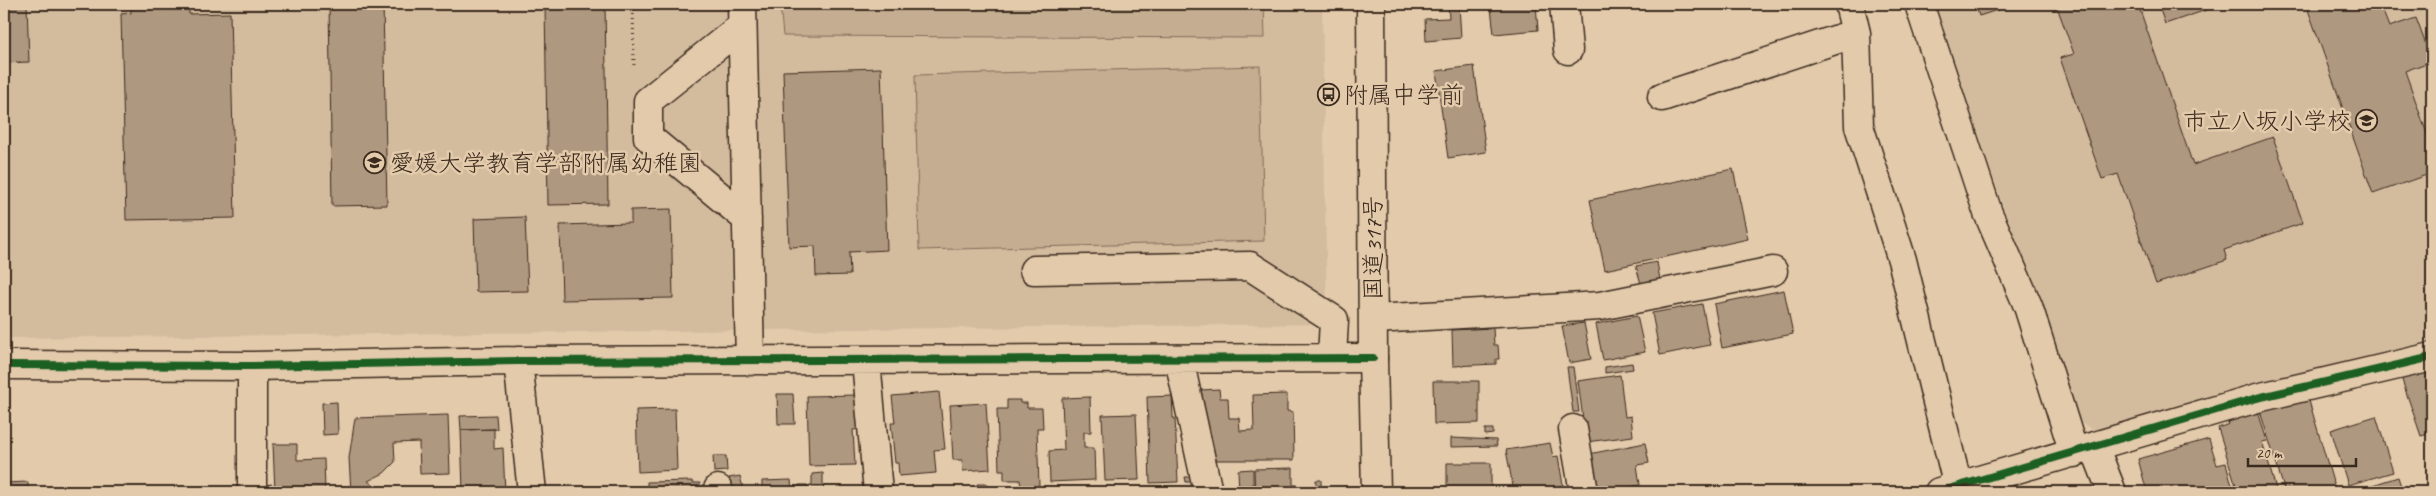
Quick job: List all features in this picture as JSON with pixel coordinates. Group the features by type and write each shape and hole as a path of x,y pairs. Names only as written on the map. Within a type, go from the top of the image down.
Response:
{"main road":[{"name":"国道317号","path":"1371,4 1373,358 1376,492"},
{"path":"1564,4 1568,50"},
{"path":"1850,4 1856,33 1859,126 1902,260 1948,490 2257,398 2432,357"},
{"path":"1919,4 1988,213 2028,306 2084,449 2112,492"},
{"path":"742,15 648,101 648,137 747,219"},
{"path":"742,15 750,361"},
{"path":"1662,97 1856,33"},
{"path":"1034,270 1250,266 1334,320 1332,358"},
{"path":"1374,319 1600,306 1773,271"},
{"path":"4,365 252,366 518,361 1373,358"},
{"path":"1179,359 1208,492"},
{"path":"518,361 532,492"},
{"path":"866,361 878,492"},
{"path":"252,366 252,492"},
{"path":"1573,429 1584,492"}],"path":[{"path":"633,4 635,78 648,101"}],"shaded area":[{"path":"4,4 1322,4 1327,324 4,338"},
{"path":"780,4 1264,4 1265,38 783,36"},
{"path":"1934,4 2432,4 2432,343 2097,432 2076,420"},
{"path":"1260,66 1264,241 919,250 915,75"}],"building":[{"path":"4,4 27,4 29,62 4,63"},
{"path":"124,4 189,4 189,14 230,13 235,218 126,220 121,14 131,13 131,7 124,7"},
{"path":"329,4 383,4 387,205 332,206"},
{"path":"545,4 605,4 608,204 548,205"},
{"path":"1448,4 1459,4 1461,38 1426,41 1425,19 1449,18"},
{"path":"1487,4 1536,4 1538,30 1494,34 1491,8 1487,8"},
{"path":"1975,4 2016,4 1979,16"},
{"path":"2056,4 2138,4 2193,165 2273,137 2303,223 2224,250 2227,260 2156,284 2118,174 2102,179 2060,58 2074,54"},
{"path":"2158,4 2224,4 2165,24"},
{"path":"2306,4 2380,4 2389,27 2416,18 2432,61 2405,71 2432,148 2432,173 2373,194"},
{"path":"1474,66 1486,152 1448,158 1436,71"},
{"path":"881,68 887,250 849,252 850,275 816,276 815,246 789,247 783,71"},
{"path":"1733,169 1748,239 1605,270 1590,200"},
{"path":"671,209 673,298 562,300 560,225 631,223 631,210"},
{"path":"525,217 528,291 476,292 474,219"},
{"path":"1657,262 1660,280 1641,284 1636,266"},
{"path":"1784,290 1793,334 1722,348 1714,304"},
{"path":"1702,304 1710,345 1660,355 1652,313"},
{"path":"1637,316 1645,352 1603,360 1596,324"},
{"path":"1584,323 1591,359 1569,363 1562,326"},
{"path":"1493,328 1494,345 1498,345 1499,359 1496,359 1496,364 1453,366 1452,330"},
{"path":"1632,363 1633,369 1605,373 1605,367"},
{"path":"1567,367 1573,367 1579,412 1573,412"},
{"path":"2426,369 2432,387 2432,433 2421,436 2401,377"},
{"path":"1620,375 1625,417 1631,416 1633,436 1586,442 1578,381"},
{"path":"1433,381 1479,381 1479,423 1434,424"},
{"path":"1219,389 1220,398 1228,398 1229,418 1239,418 1240,431 1254,430 1253,395 1287,394 1287,411 1293,412 1294,460 1213,460 1201,390"},
{"path":"939,392 945,449 934,450 936,473 899,476 898,463 895,463 891,423 895,423 892,396"},
{"path":"777,394 793,394 795,424 778,424"},
{"path":"2307,394 2336,492 2285,492 2259,408"},
{"path":"858,395 859,429 853,430 855,465 809,466 807,396"},
{"path":"1172,396 1178,482 1150,483 1147,397"},
{"path":"1090,397 1091,432 1084,432 1084,448 1094,448 1095,480 1050,482 1049,451 1064,450 1062,398"},
{"path":"1007,400 1020,400 1020,403 1027,403 1027,408 1042,408 1043,428 1037,428 1039,486 1021,487 1020,480 1004,480 1004,470 999,470 997,409 1007,409"},
{"path":"337,402 338,434 323,435 322,403"},
{"path":"986,403 990,469 963,471 962,460 953,460 950,405"},
{"path":"2257,408 2267,441 2262,442 2277,492 2238,492 2218,428 2229,424 2227,417"},
{"path":"675,409 677,470 638,472 636,410"},
{"path":"1136,414 1139,480 1105,481 1102,415"},
{"path":"448,415 450,473 420,474 419,442 394,443 395,462 384,473 368,481 381,492 351,492 349,458 355,418"},
{"path":"496,415 497,429 461,430 460,416"},
{"path":"2376,416 2393,472 2348,485 2331,430"},
{"path":"494,429 494,449 503,448 505,492 463,492 461,430"},
{"path":"1485,429 1493,429 1493,434 1485,435"},
{"path":"1451,438 1496,440 1497,446 1451,447"},
{"path":"2209,439 2217,465 2226,463 2233,489 2222,492 2147,492 2138,459"},
{"path":"1550,443 1553,457 1558,456 1563,485 1554,487 1554,492 1514,492 1506,450"},
{"path":"1645,443 1649,463 1637,465 1640,485 1615,490 1616,492 1597,492 1589,454"},
{"path":"273,444 297,444 297,460 324,459 325,492 275,492"},
{"path":"713,456 726,456 727,471 714,472"},
{"path":"1447,463 1491,463 1491,492 1447,492"},
{"path":"1293,468 1293,485 1297,485 1298,492 1255,492 1254,469"},
{"path":"1253,469 1253,492 1239,492 1238,470"},
{"path":"823,473 823,487 812,487 812,474"},
{"path":"740,476 744,492 733,492 729,478"},
{"path":"1185,477 1197,477 1197,482 1186,482"},
{"path":"2398,477 2403,492 2350,492"},
{"path":"791,480 792,492 762,492 762,481"},
{"path":"1316,480 1321,480 1321,492 1316,492"},
{"path":"692,481 692,483 700,483 701,492 647,492 647,482"},
{"path":"28,482 28,492 4,492 4,483"},
{"path":"272,484 272,492 265,492 265,485"},
{"path":"977,484 987,484 988,488 1003,487 1003,492 957,492 978,491"},
{"path":"799,485 807,485 808,492 799,492"},
{"path":"95,488 96,492 74,492 74,489"},
{"path":"847,490 847,492 814,492 814,491"},
{"path":"1186,490 1186,492 1133,492"}],"cycle path":[{"path":"1939,492 2257,398 2432,357"},
{"path":"4,365 252,366 518,361 1373,358"}],"place":[{"name":"附属中学前","path":"1328,95"},
{"name":"市立八坂小学校","path":"2367,121"},
{"name":"愛媛大学教育学部附属幼稚園","path":"374,163"}]}
